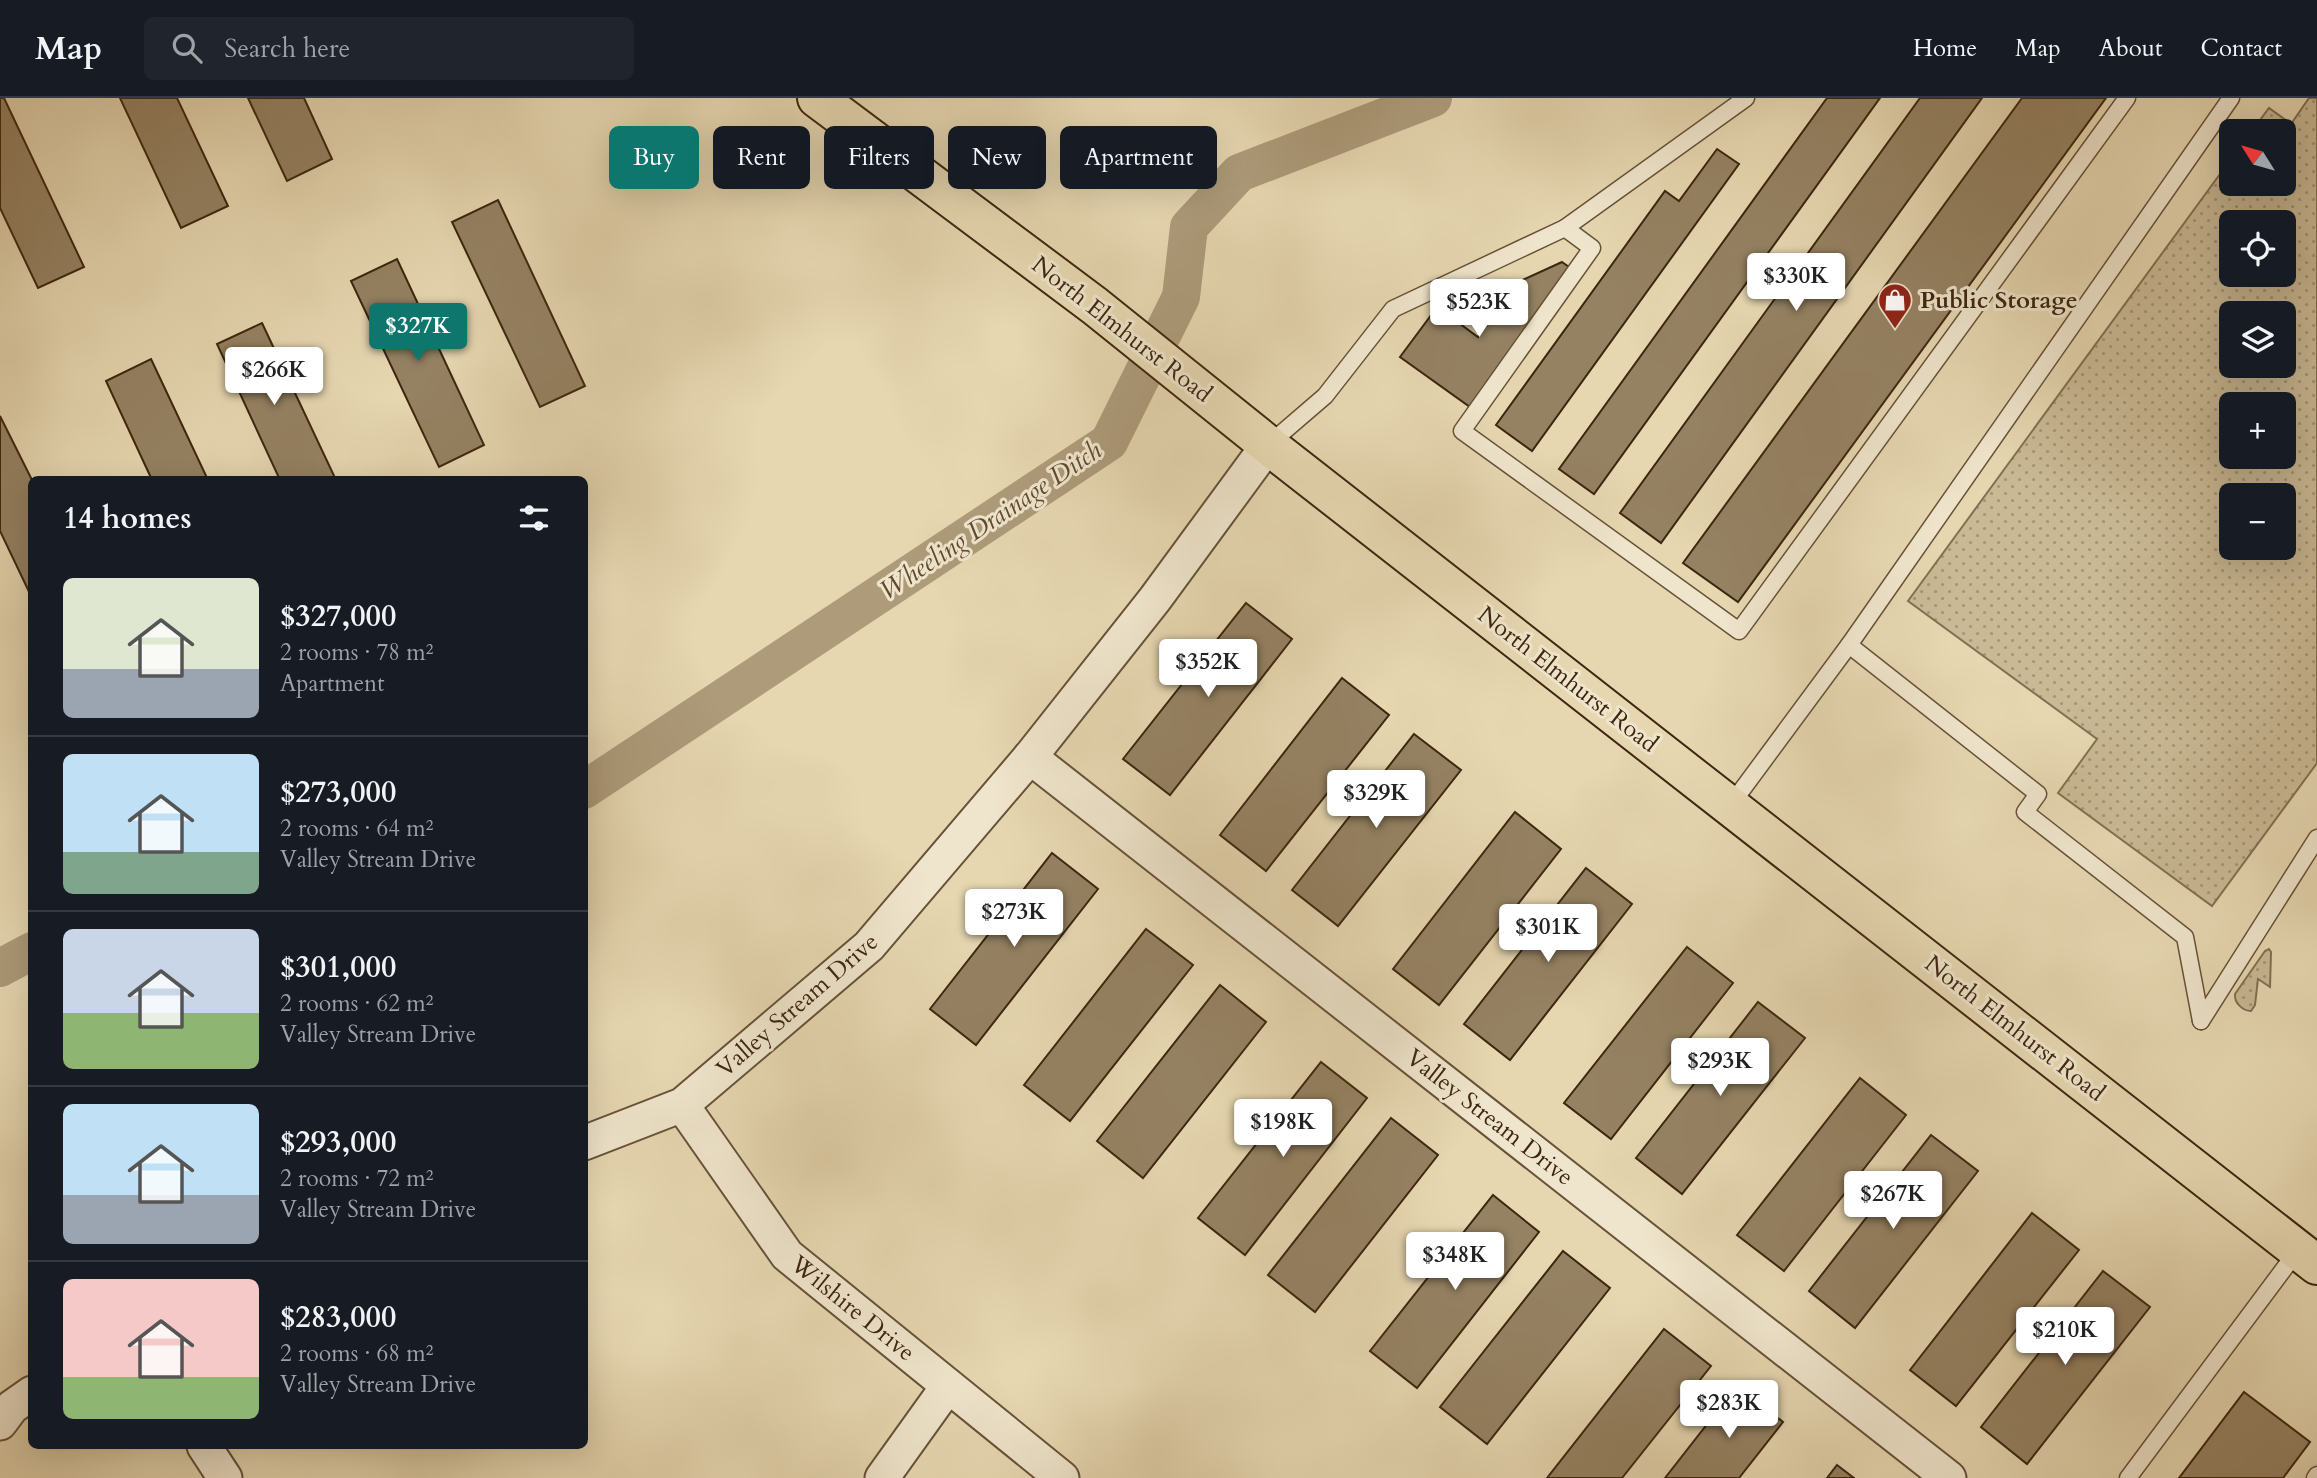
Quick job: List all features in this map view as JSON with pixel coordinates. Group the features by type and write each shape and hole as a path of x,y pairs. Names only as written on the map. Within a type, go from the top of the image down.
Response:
{"main road":[{"name":"North Elmhurst Road","path":"817,98 1095,306 2308,1257"}],"street":[{"name":"Valley Stream Drive","path":"588,1141 682,1105 869,946 1030,757 1155,599 1268,444"},
{"name":"Valley Stream Drive","path":"1030,757 1950,1478"},
{"name":"Wilshire Drive","path":"682,1105 787,1255 1062,1478"},
{"path":"883,1478 948,1386"},
{"path":"0,1423 12,1407 28,1396"},
{"path":"206,1449 225,1478"}],"lane":[{"path":"1268,444 1325,396 1393,310 1565,228 1746,98"},
{"path":"1565,228 1592,248 1462,431 1740,631 2127,98"},
{"path":"1730,806 1849,645 2231,98"},
{"path":"1849,645 2038,794 2025,812 2185,937 2201,1021 2317,838"},
{"path":"2128,1478 2308,1257"}],"shaded area":[{"path":"2309,98 2317,98 2317,763 2212,906 2058,793 2097,739 1908,601 2219,175 2219,196 2296,196 2294,119"},
{"path":"2269,108 2284,119 2261,119"},
{"path":"2269,949 2270,987 2258,979 2255,1005 2251,1011 2245,1010 2238,1003 2235,994"}],"building":[{"path":"0,98 4,98 84,267 38,288 0,208"},
{"path":"120,98 177,98 228,206 181,228"},
{"path":"248,98 304,98 332,159 287,181"},
{"path":"1827,98 1880,98 1594,494 1559,469"},
{"name":"Public Storage","path":"1920,98 1982,98 1661,543 1620,513"},
{"name":"Public Storage","path":"2022,98 2106,98 1738,602 1683,563"},
{"path":"1717,149 1739,164 1532,451 1496,425 1665,191 1679,201"},
{"path":"498,200 585,386 540,407 452,222"},
{"path":"397,259 484,445 439,467 351,281"},
{"path":"1562,262 1569,267 1470,407 1400,357 1432,314 1444,312 1478,337 1516,283"},
{"path":"262,323 334,476 278,476 217,344"},
{"path":"151,359 206,476 150,476 106,381"},
{"path":"0,416 30,476 28,590 0,531"},
{"path":"1246,603 1292,639 1170,795 1123,759"},
{"path":"1342,678 1389,715 1266,871 1220,835"},
{"path":"1414,734 1461,770 1338,926 1292,890"},
{"path":"1515,812 1561,849 1439,1005 1393,969"},
{"path":"1052,853 1098,889 976,1045 930,1009"},
{"path":"1586,868 1632,904 1510,1060 1464,1024"},
{"path":"1146,929 1193,965 1070,1121 1024,1085"},
{"path":"1687,947 1733,983 1611,1139 1564,1103"},
{"path":"1220,985 1266,1022 1143,1178 1097,1141"},
{"path":"1758,1002 1805,1038 1682,1194 1636,1158"},
{"path":"1321,1062 1367,1098 1245,1255 1198,1218"},
{"path":"1860,1078 1906,1115 1784,1271 1737,1235"},
{"path":"1391,1118 1438,1155 1315,1312 1268,1275"},
{"path":"1931,1135 1978,1171 1855,1328 1809,1291"},
{"path":"1493,1195 1539,1232 1417,1388 1370,1351"},
{"path":"2032,1213 2079,1250 1956,1406 1910,1370"},
{"path":"1563,1251 1610,1288 1487,1444 1440,1407"},
{"path":"2103,1271 2150,1307 2027,1464 1981,1427"},
{"path":"1664,1329 1711,1366 1622,1478 1547,1478"},
{"path":"1737,1386 1783,1422 1739,1478 1665,1478"},
{"path":"2244,1392 2310,1442 2283,1478 2179,1478"},
{"path":"1837,1465 1854,1478 1827,1478"}],"waterway":[{"name":"Wheeling Drainage Ditch","path":"588,787 1109,442 1181,297 1189,227 1239,173 1433,98"},
{"name":"Wheeling Drainage Ditch","path":"0,968 28,953"}],"place":[{"name":"Public Storage","path":"1895,330"}]}
